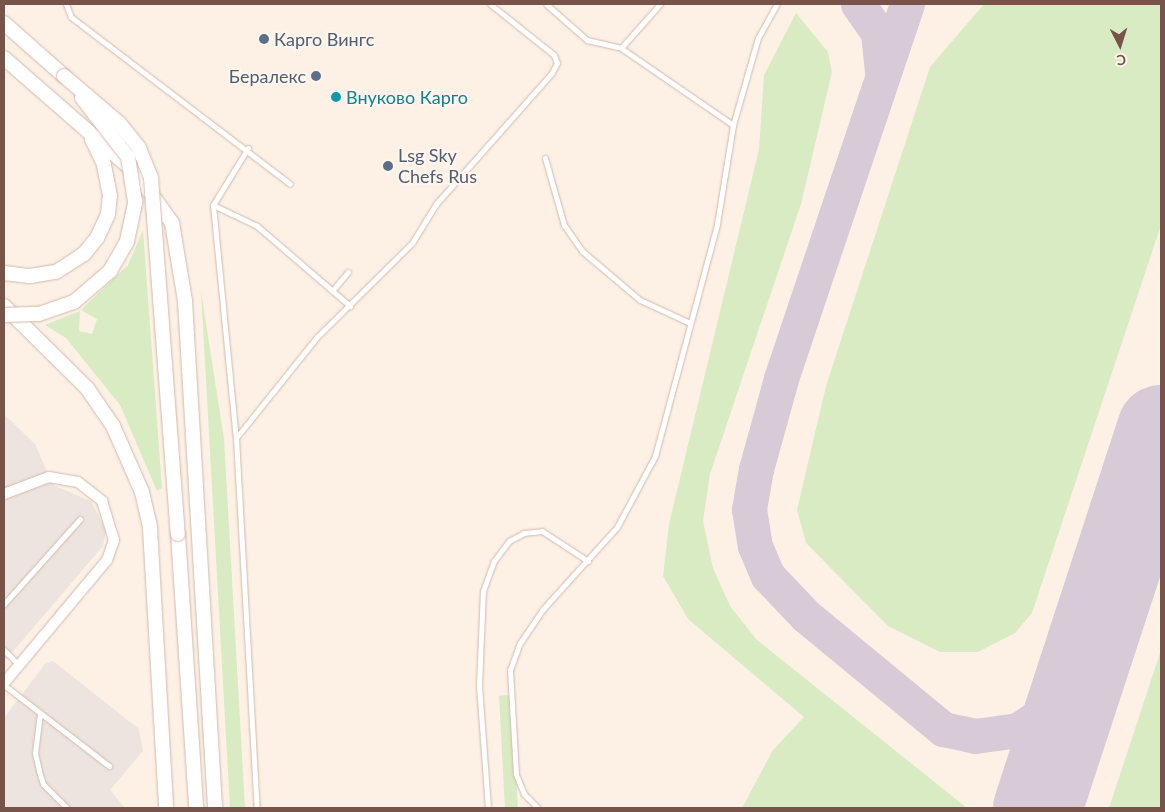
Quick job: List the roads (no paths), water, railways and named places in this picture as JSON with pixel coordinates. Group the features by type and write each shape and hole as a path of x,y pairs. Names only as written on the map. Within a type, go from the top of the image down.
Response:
{"main road":[{"path":"4,23 120,123 139,148 151,178 178,534 196,808"},
{"path":"4,58 64,109 150,187 172,223 178,245 215,808"},
{"path":"4,315 39,314 84,294 110,271 131,230 135,194 128,157 64,76"},
{"path":"4,274 39,276 66,267 90,247 108,214 109,185 99,150 64,109"},
{"path":"4,306 87,388 112,426 142,492 150,528 166,808"}],"street":[{"path":"4,494 38,479 68,478 86,486 102,501 114,531 107,560 4,684"}],"lane":[{"path":"66,4 71,17 248,148 290,184"},
{"path":"236,438 316,338 412,243 436,204 552,74 557,63 554,54 490,4"},
{"path":"546,4 587,40 622,48 733,124"},
{"path":"622,48 660,4"},
{"path":"538,808 524,794 516,774 510,670 520,643 543,609 617,527 655,456 717,224 733,124 758,38 777,4"},
{"path":"248,148 212,205 236,438 257,808"},
{"path":"545,158 564,225 582,251 640,300 690,323"},
{"path":"212,205 257,226 350,306"},
{"path":"332,291 348,272"},
{"path":"4,604 80,518"},
{"path":"488,808 480,685 483,591 494,561 510,541 524,533 542,531 588,561"},
{"path":"4,650 19,665"},
{"path":"4,684 109,766"},
{"path":"40,713 35,753 38,770 43,784 68,808"}],"place":[{"name":"Карго Вингс","path":"264,39"},
{"name":"Бералекс","path":"316,76"},
{"name":"Внуково Карго","path":"336,97"},
{"name":"Lsg Sky Chefs Rus","path":"388,166"}]}
